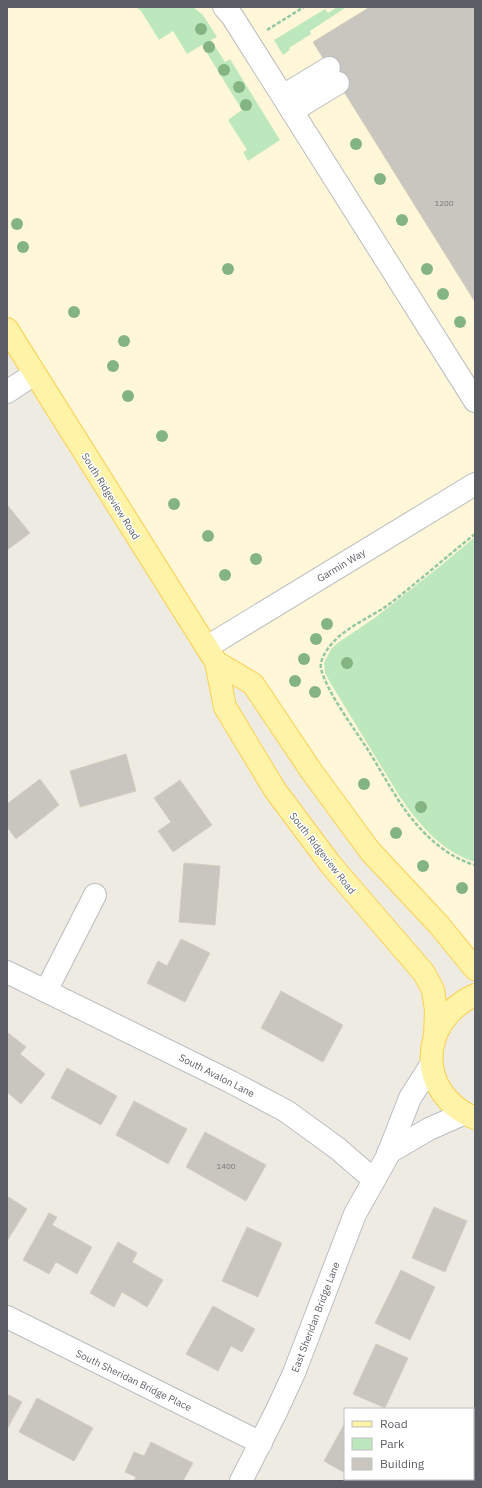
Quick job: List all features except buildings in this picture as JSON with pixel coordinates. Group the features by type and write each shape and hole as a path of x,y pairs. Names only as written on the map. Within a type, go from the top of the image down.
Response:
{"main road":[{"name":"South Ridgeview Road","path":"7,329 211,655 224,707 275,790 331,865 424,973 434,990 436,1010 435,1036"},
{"name":"South Ridgeview Road","path":"211,655 253,684 312,772 370,851 439,925 475,969"},
{"path":"469,1116 449,1102 439,1088 431,1065 435,1036 444,1018 457,1004 475,995"}],"street":[{"path":"224,7 232,16 475,401"},
{"path":"288,104 333,76"},
{"path":"7,392 34,374"},
{"name":"Garmin Way","path":"211,655 475,484"},
{"path":"46,991 95,895"},
{"name":"South Avalon Lane","path":"7,972 231,1082 286,1111 337,1148 374,1180"},
{"name":"East Sheridan Bridge Lane","path":"241,1481 261,1443 294,1372 355,1214 388,1153 410,1098 431,1065"},
{"path":"388,1153 429,1129 469,1116"},
{"name":"South Sheridan Bridge Place","path":"7,1317 261,1443"}],"path":[{"path":"265,32 304,7"},
{"path":"475,534 387,605 342,635 330,646 320,667 339,705 405,809 418,826 429,838 453,856 465,862 475,864"}],"shaded area":[{"path":"7,7 475,7 475,969 253,684 216,662 7,329"}],"green space":[{"path":"136,7 193,7 203,15 217,37 211,40 225,62 230,59 280,140 248,161 243,152 247,150 228,120 242,110 202,45 187,54 173,31 159,40 141,11"},
{"path":"337,7 345,8 310,31 311,34 289,48 290,50 283,55 274,40 325,9 328,13"},
{"path":"475,537 475,862 452,851 432,836 407,807 331,684 325,673 324,663 331,649 339,642 376,617"}]}
